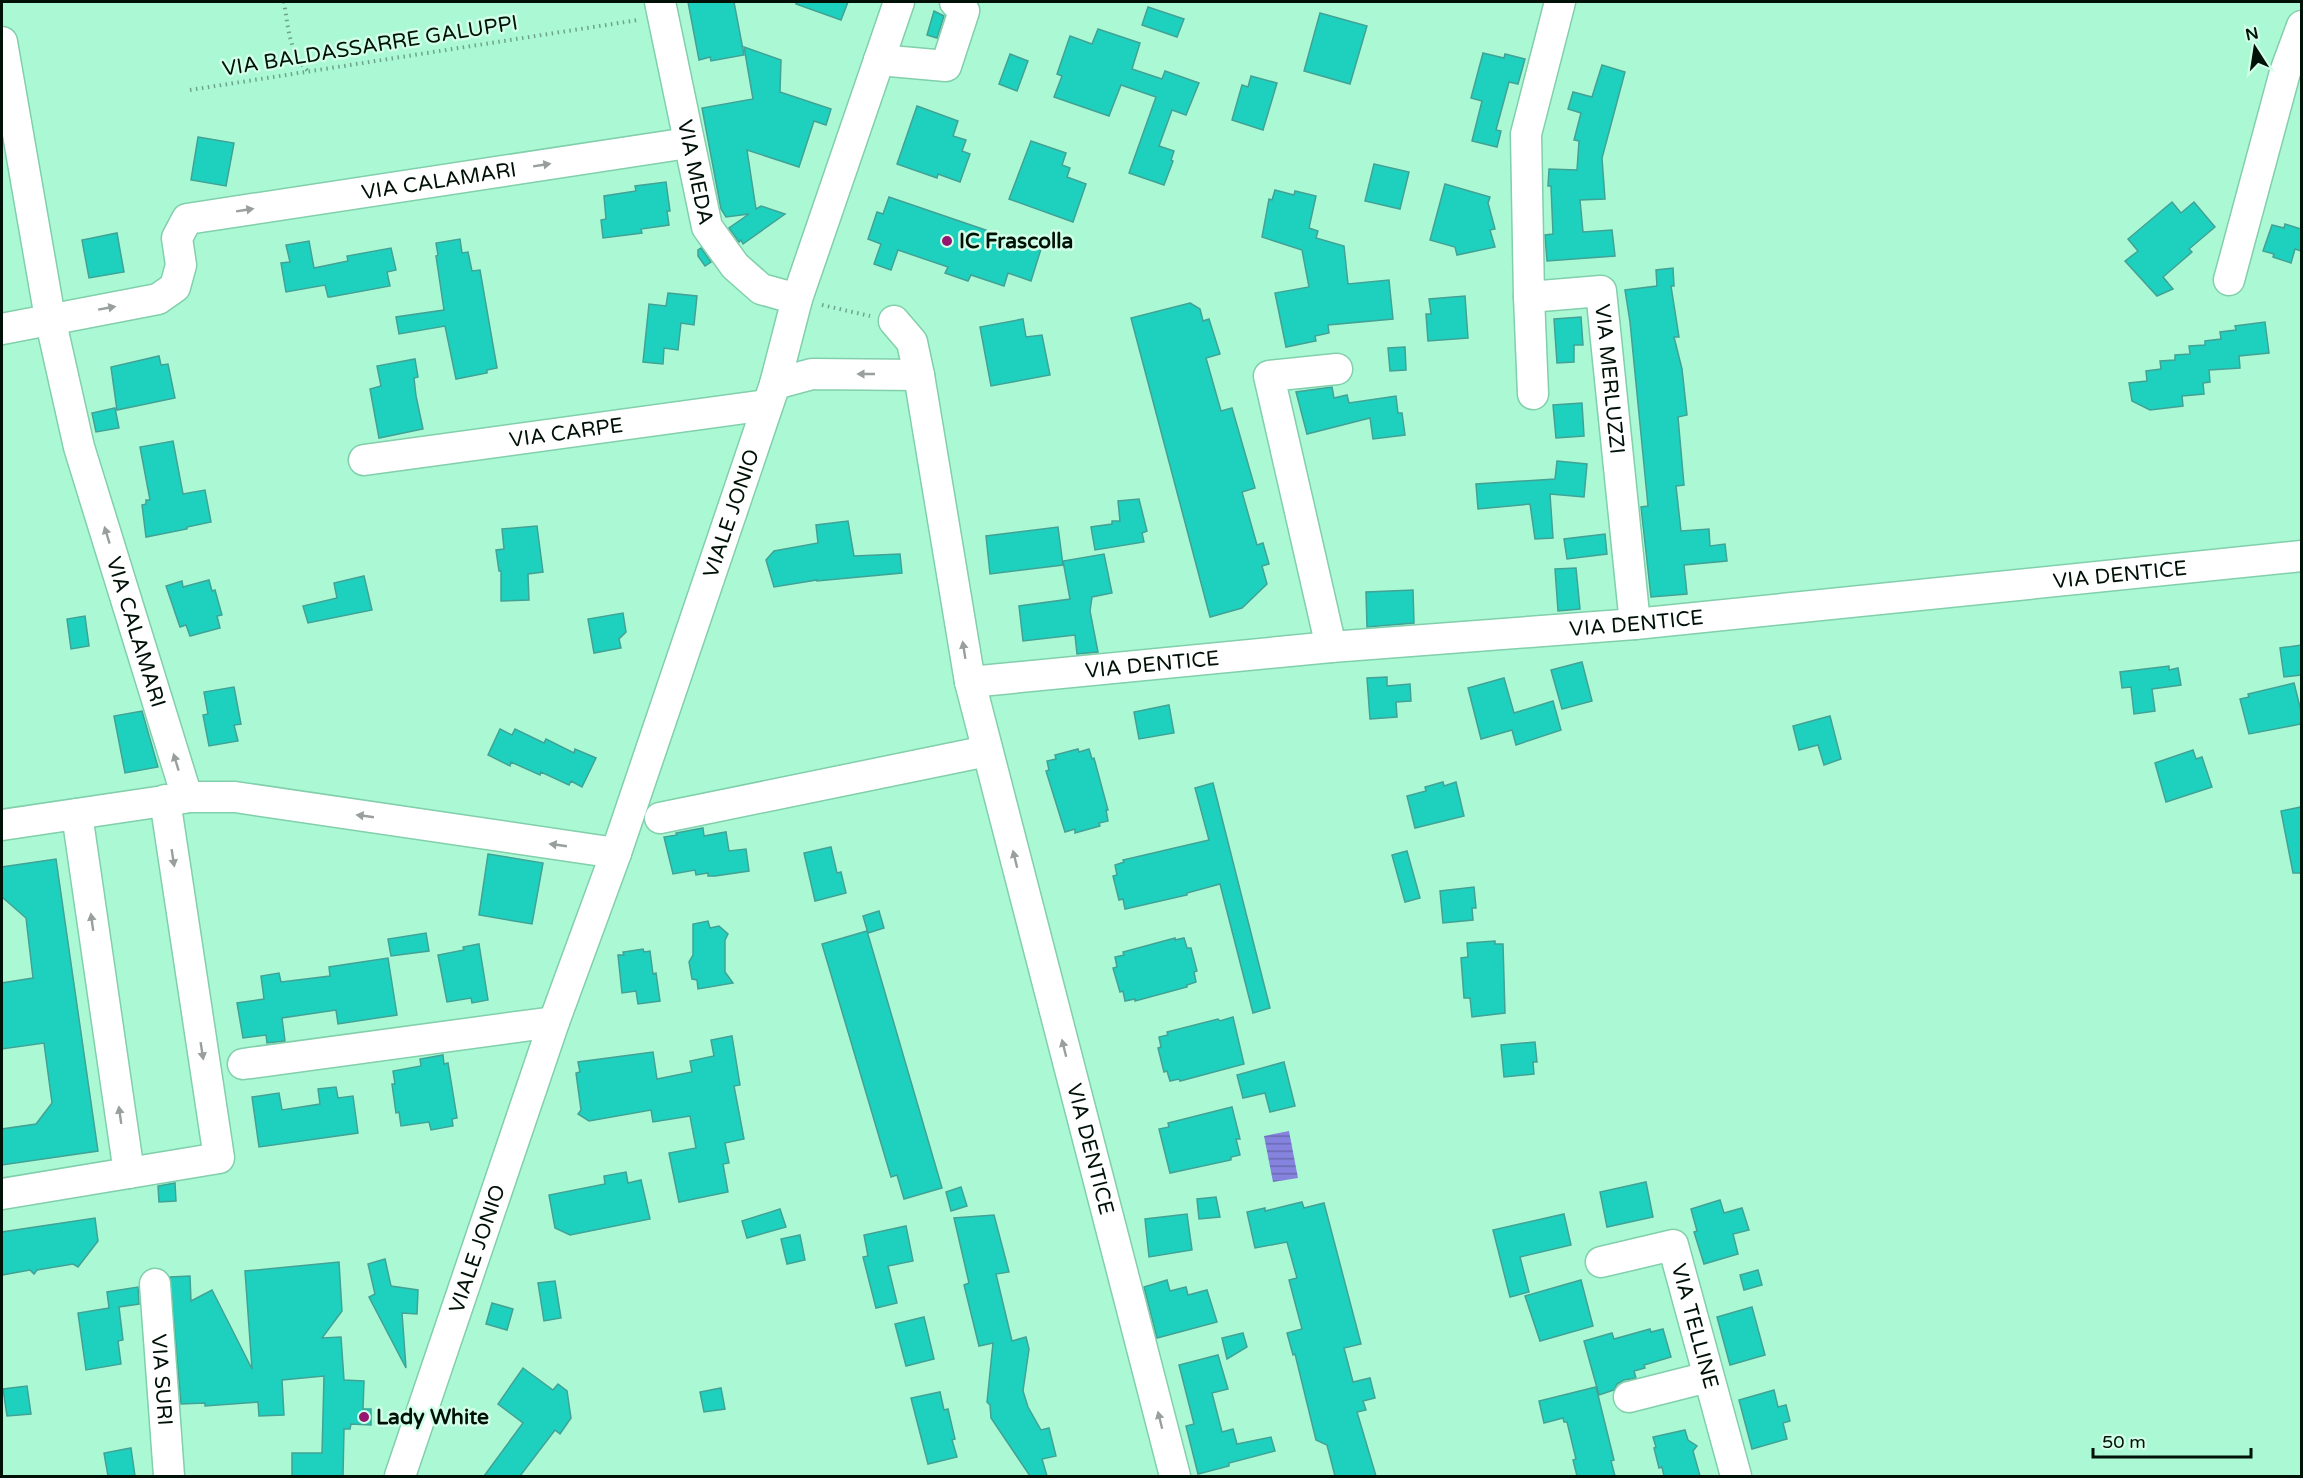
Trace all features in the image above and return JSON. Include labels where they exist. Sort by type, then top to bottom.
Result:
[{"type":"street","name":"VIALE JONIO","points":[[405,1475],[554,1022],[616,853],[771,394],[797,299],[899,2]]},
{"type":"street","points":[[879,60],[946,66],[964,11],[955,2]]},
{"type":"street","points":[[1533,394],[1526,134],[1560,2]]},
{"type":"street","name":"VIA MEDA","points":[[661,9],[707,227],[735,266],[761,289],[797,299]]},
{"type":"street","points":[[2229,280],[2285,72],[2301,26]]},
{"type":"street","name":"VIA CALAMARI","points":[[2,42],[50,318],[80,447],[176,799],[219,1158],[129,1173]]},
{"type":"street","name":"VIA CALAMARI","points":[[50,318],[158,298],[175,287],[181,265],[177,238],[187,219],[688,142]]},
{"type":"street","name":"VIA MERLUZZI","points":[[1529,297],[1601,291],[1635,624]]},
{"type":"street","points":[[2,329],[50,318]]},
{"type":"street","name":"VIA DENTICE","points":[[894,321],[912,342],[970,682],[1175,1476]]},
{"type":"street","points":[[786,341],[812,374]]},
{"type":"street","points":[[1331,647],[1269,376],[1337,369]]},
{"type":"street","points":[[771,394],[812,374],[919,375]]},
{"type":"street","name":"VIA CARPE","points":[[364,460],[771,394]]},
{"type":"street","name":"VIA DENTICE","points":[[970,682],[1331,647],[1635,624],[2301,556]]},
{"type":"street","points":[[660,818],[987,751]]},
{"type":"street","points":[[2,825],[176,799],[235,797],[616,853]]},
{"type":"street","points":[[2,1194],[129,1173],[77,814]]},
{"type":"street","points":[[243,1064],[554,1022]]},
{"type":"street","name":"VIA TELLINE","points":[[1601,1262],[1673,1245],[1736,1476]]},
{"type":"street","name":"VIA SURI","points":[[154,1284],[169,1476]]},
{"type":"street","points":[[1629,1397],[1708,1377]]},
{"type":"path","points":[[284,2],[294,52],[309,71]]},
{"type":"path","name":"VIA BALDASSARRE GALUPPI","points":[[190,90],[661,9]]},
{"type":"path","points":[[797,299],[894,321]]},
{"type":"shaded area","points":[[1289,1131],[1298,1178],[1273,1182],[1264,1136]]},
{"type":"building","points":[[688,2],[734,2],[744,55],[711,61],[710,57],[699,60]]},
{"type":"building","points":[[796,2],[848,2],[841,20],[796,4]]},
{"type":"building","points":[[1148,7],[1184,19],[1177,37],[1142,25]]},
{"type":"building","points":[[934,11],[944,16],[937,38],[927,35]]},
{"type":"building","points":[[1320,13],[1367,26],[1350,84],[1304,71]]},
{"type":"building","points":[[1098,29],[1140,43],[1132,69],[1162,79],[1165,71],[1199,83],[1186,115],[1172,110],[1159,146],[1174,151],[1171,160],[1173,161],[1164,185],[1129,173],[1156,97],[1121,85],[1109,116],[1054,97],[1062,76],[1057,74],[1070,36],[1092,44]]},
{"type":"building","points":[[744,47],[781,60],[780,92],[831,109],[826,125],[814,121],[799,167],[747,150],[756,209],[761,206],[785,214],[743,244],[729,228],[749,214],[726,217],[721,209],[702,108],[753,99]]},
{"type":"building","points":[[1483,53],[1504,58],[1505,54],[1525,59],[1518,84],[1509,82],[1496,130],[1501,131],[1497,147],[1472,141],[1482,101],[1471,98]]},
{"type":"building","points":[[1010,54],[1028,61],[1017,91],[999,84]]},
{"type":"building","points":[[1602,65],[1625,72],[1602,158],[1605,199],[1580,200],[1583,232],[1612,230],[1615,256],[1547,261],[1545,235],[1553,234],[1551,186],[1548,186],[1549,169],[1577,170],[1579,141],[1574,140],[1581,113],[1568,109],[1573,92],[1592,97]]},
{"type":"building","points":[[1251,76],[1277,83],[1263,130],[1232,120],[1242,85],[1248,87]]},
{"type":"building","points":[[917,106],[958,121],[953,136],[966,140],[962,151],[970,154],[960,182],[938,174],[937,178],[897,164]]},
{"type":"building","points":[[198,137],[234,143],[226,186],[191,180]]},
{"type":"building","points":[[1031,141],[1066,153],[1062,165],[1070,168],[1067,177],[1086,184],[1073,222],[1009,199]]},
{"type":"building","points":[[1374,164],[1409,172],[1400,209],[1365,201]]},
{"type":"building","points":[[666,182],[670,211],[667,211],[669,225],[641,229],[642,233],[603,238],[601,220],[606,219],[604,196],[636,191],[635,186]]},
{"type":"building","points":[[1445,184],[1490,197],[1488,203],[1495,229],[1490,230],[1495,247],[1457,255],[1455,247],[1430,240]]},
{"type":"building","points":[[1275,190],[1294,195],[1295,191],[1316,196],[1309,228],[1318,231],[1316,238],[1344,246],[1348,284],[1389,280],[1393,319],[1328,325],[1329,333],[1315,336],[1316,341],[1286,347],[1275,293],[1309,287],[1302,250],[1262,237],[1269,199],[1272,200]]},
{"type":"building","name":"IC Frascolla","points":[[889,197],[1041,249],[1031,281],[1008,273],[1004,286],[971,275],[968,281],[945,273],[948,267],[898,250],[891,270],[874,264],[881,244],[868,239],[877,212],[883,214]]},
{"type":"building","points":[[2172,202],[2181,213],[2194,202],[2215,227],[2189,249],[2192,252],[2163,277],[2173,289],[2157,296],[2125,261],[2138,251],[2128,239]]},
{"type":"building","points":[[2285,224],[2301,229],[2301,251],[2295,249],[2291,263],[2263,251],[2272,225],[2284,228]]},
{"type":"building","points":[[117,233],[124,272],[89,278],[82,240]]},
{"type":"building","points":[[460,239],[462,253],[468,252],[472,271],[480,270],[497,368],[487,370],[487,373],[456,379],[445,326],[399,334],[396,317],[444,310],[436,243]]},
{"type":"building","points":[[309,241],[314,268],[348,261],[347,256],[391,248],[396,270],[387,272],[390,286],[330,297],[328,297],[325,285],[286,292],[281,263],[290,262],[286,245]]},
{"type":"building","points":[[701,248],[711,262],[705,266],[698,256],[698,250]]},
{"type":"building","points":[[1673,268],[1674,286],[1671,286],[1679,337],[1674,337],[1682,369],[1687,415],[1678,417],[1684,485],[1676,486],[1681,531],[1709,529],[1710,546],[1725,544],[1727,561],[1684,565],[1687,594],[1651,597],[1641,507],[1648,506],[1625,290],[1657,286],[1656,270]]},
{"type":"building","points":[[668,293],[697,296],[694,325],[681,323],[678,350],[664,348],[663,364],[643,362],[649,304],[666,306]]},
{"type":"building","points":[[1465,296],[1468,338],[1428,341],[1426,314],[1431,314],[1429,299]]},
{"type":"building","points":[[1190,303],[1200,309],[1203,321],[1209,319],[1220,354],[1206,358],[1221,411],[1232,408],[1255,488],[1242,492],[1257,545],[1263,543],[1269,564],[1262,566],[1267,584],[1242,608],[1210,617],[1131,318]]},
{"type":"building","points":[[1581,317],[1583,345],[1574,345],[1574,362],[1557,363],[1554,319]]},
{"type":"building","points":[[1023,319],[1026,337],[1042,335],[1050,375],[991,386],[980,327]]},
{"type":"building","points":[[2265,322],[2269,353],[2239,356],[2240,368],[2209,370],[2210,382],[2203,383],[2204,394],[2182,396],[2183,406],[2150,410],[2132,401],[2129,383],[2147,381],[2146,371],[2161,369],[2160,361],[2175,360],[2175,355],[2190,354],[2189,346],[2205,345],[2205,341],[2221,339],[2220,332],[2236,330],[2235,326]]},
{"type":"building","points":[[1405,347],[1406,370],[1390,371],[1388,348]]},
{"type":"building","points":[[159,356],[161,365],[168,364],[175,398],[117,410],[111,367]]},
{"type":"building","points":[[415,359],[418,377],[414,378],[416,396],[423,429],[379,438],[370,389],[381,386],[377,366]]},
{"type":"building","points":[[1332,387],[1334,398],[1347,395],[1349,403],[1396,396],[1398,413],[1402,413],[1405,435],[1373,439],[1370,418],[1307,434],[1296,392]]},
{"type":"building","points":[[1582,403],[1584,436],[1556,438],[1553,405]]},
{"type":"building","points":[[115,408],[119,428],[96,432],[92,413]]},
{"type":"building","points":[[173,441],[183,494],[205,490],[211,522],[146,537],[142,505],[146,504],[146,500],[150,500],[140,447]]},
{"type":"building","points":[[1557,461],[1587,464],[1584,497],[1550,494],[1553,538],[1535,539],[1530,504],[1478,509],[1476,484],[1555,479]]},
{"type":"building","points":[[1139,499],[1147,531],[1142,533],[1144,542],[1095,550],[1091,527],[1120,521],[1118,501]]},
{"type":"building","points":[[848,521],[854,556],[900,554],[902,573],[817,580],[774,587],[766,560],[774,551],[818,543],[816,525]]},
{"type":"building","points":[[537,526],[543,572],[528,574],[529,600],[501,601],[501,571],[499,571],[496,550],[504,549],[502,529]]},
{"type":"building","points":[[1058,527],[1063,565],[990,574],[986,536]]},
{"type":"building","points":[[1605,534],[1607,554],[1567,559],[1564,539]]},
{"type":"building","points":[[1104,554],[1112,593],[1092,597],[1090,611],[1098,652],[1077,654],[1075,635],[1023,641],[1019,606],[1070,599],[1063,561]]},
{"type":"building","points":[[1576,568],[1580,609],[1558,611],[1555,569]]},
{"type":"building","points":[[364,576],[372,610],[308,623],[303,606],[337,598],[334,583]]},
{"type":"building","points":[[209,580],[212,591],[215,590],[222,615],[217,616],[220,628],[190,636],[186,625],[180,627],[166,586],[182,581],[183,587]]},
{"type":"building","points":[[1413,590],[1414,623],[1367,627],[1366,592]]},
{"type":"building","points":[[623,613],[626,632],[619,639],[621,648],[594,653],[588,619]]},
{"type":"building","points":[[85,616],[89,646],[71,649],[67,619]]},
{"type":"building","points":[[2301,645],[2301,675],[2284,677],[2280,648]]},
{"type":"building","points":[[1582,662],[1592,701],[1562,709],[1551,670]]},
{"type":"building","points":[[2169,666],[2169,670],[2178,668],[2181,685],[2152,689],[2155,711],[2134,714],[2131,687],[2122,688],[2120,672]]},
{"type":"building","points":[[1387,677],[1387,686],[1410,684],[1411,701],[1396,702],[1397,717],[1370,719],[1367,678]]},
{"type":"building","points":[[1504,678],[1514,713],[1553,701],[1561,730],[1516,745],[1512,730],[1481,739],[1468,688]]},
{"type":"building","points":[[2294,683],[2301,711],[2301,724],[2249,734],[2240,699],[2249,697],[2248,694]]},
{"type":"building","points":[[234,687],[241,724],[234,725],[238,741],[209,746],[203,715],[208,714],[204,692]]},
{"type":"building","points":[[1169,705],[1174,733],[1139,739],[1134,712]]},
{"type":"building","points":[[142,711],[158,767],[125,773],[114,716]]},
{"type":"building","points":[[1830,716],[1841,759],[1824,765],[1818,745],[1799,750],[1793,726]]},
{"type":"building","points":[[500,729],[512,735],[515,729],[544,743],[546,739],[574,753],[575,749],[596,758],[582,787],[571,781],[569,785],[541,772],[540,775],[511,762],[510,766],[488,755]]},
{"type":"building","points":[[1078,749],[1079,752],[1089,749],[1092,759],[1094,758],[1108,810],[1106,810],[1108,821],[1099,823],[1100,826],[1075,833],[1075,829],[1065,832],[1046,771],[1049,770],[1047,761],[1056,759],[1055,755]]},
{"type":"building","points":[[2193,750],[2196,759],[2202,757],[2212,787],[2166,802],[2155,763]]},
{"type":"building","points":[[1443,782],[1444,786],[1456,782],[1464,816],[1415,828],[1407,796],[1426,791],[1425,787]]},
{"type":"building","points":[[1213,783],[1270,1008],[1253,1013],[1220,884],[1187,893],[1187,895],[1125,909],[1123,899],[1119,900],[1113,876],[1117,875],[1115,865],[1124,862],[1123,860],[1209,840],[1195,788]]},
{"type":"building","points":[[2301,807],[2301,873],[2293,873],[2281,811]]},
{"type":"building","points":[[703,828],[704,836],[726,832],[729,851],[746,849],[749,871],[715,876],[708,876],[708,873],[696,875],[695,870],[673,874],[664,837]]},
{"type":"building","points":[[831,847],[837,873],[841,872],[846,893],[815,901],[804,853]]},
{"type":"building","points":[[1407,851],[1420,898],[1405,902],[1392,855]]},
{"type":"building","points":[[488,854],[543,863],[532,924],[479,915]]},
{"type":"building","points":[[56,859],[98,1151],[2,1165],[2,1129],[36,1124],[52,1103],[44,1043],[2,1049],[2,983],[33,978],[26,918],[2,897],[2,867]]},
{"type":"building","points":[[1474,887],[1476,908],[1472,908],[1473,920],[1443,923],[1440,891]]},
{"type":"building","points":[[879,911],[884,928],[868,933],[863,916]]},
{"type":"building","points":[[708,921],[710,928],[719,926],[728,934],[725,940],[725,972],[733,983],[698,989],[697,980],[692,979],[689,962],[693,955],[693,924]]},
{"type":"building","points":[[867,931],[942,1188],[904,1199],[897,1175],[891,1177],[822,944]]},
{"type":"building","points":[[426,933],[429,951],[391,956],[388,939]]},
{"type":"building","points":[[1175,938],[1175,940],[1184,938],[1187,948],[1191,948],[1197,971],[1194,972],[1196,982],[1187,987],[1135,1001],[1135,999],[1125,1001],[1113,968],[1117,967],[1115,957],[1124,955],[1123,952]]},
{"type":"building","points":[[1495,941],[1495,944],[1503,944],[1505,1013],[1472,1017],[1470,998],[1464,998],[1461,958],[1468,957],[1467,943]]},
{"type":"building","points":[[479,944],[488,1000],[472,1003],[471,998],[447,1002],[438,955],[464,950],[463,947]]},
{"type":"building","points":[[643,949],[644,952],[650,951],[660,1001],[638,1004],[636,991],[622,993],[618,955]]},
{"type":"building","points":[[388,958],[397,1015],[338,1024],[336,1010],[282,1018],[285,1041],[267,1043],[266,1035],[243,1038],[237,1003],[264,999],[261,976],[279,973],[281,982],[330,976],[329,967]]},
{"type":"building","points":[[1233,1017],[1244,1064],[1180,1081],[1179,1079],[1170,1081],[1167,1071],[1164,1072],[1158,1048],[1161,1047],[1159,1037],[1168,1035],[1167,1032]]},
{"type":"building","points":[[732,1036],[740,1085],[734,1086],[744,1139],[725,1143],[729,1163],[723,1164],[728,1192],[679,1202],[669,1153],[696,1148],[690,1116],[653,1122],[651,1110],[589,1121],[578,1114],[581,1110],[576,1073],[580,1072],[578,1062],[653,1052],[657,1079],[692,1072],[690,1061],[714,1056],[711,1040]]},
{"type":"building","points":[[1535,1042],[1537,1062],[1533,1062],[1534,1074],[1504,1077],[1501,1045]]},
{"type":"building","points":[[443,1055],[444,1064],[448,1063],[457,1118],[452,1119],[453,1126],[431,1130],[429,1122],[401,1126],[399,1112],[396,1113],[392,1084],[395,1084],[393,1071],[421,1066],[420,1059]]},
{"type":"building","points":[[1284,1062],[1295,1106],[1270,1112],[1265,1093],[1243,1098],[1237,1075]]},
{"type":"building","points":[[336,1087],[338,1098],[353,1096],[358,1133],[259,1147],[252,1097],[279,1093],[282,1110],[320,1104],[318,1089]]},
{"type":"building","points":[[1232,1107],[1240,1139],[1236,1139],[1240,1155],[1231,1157],[1231,1160],[1170,1173],[1159,1129],[1169,1127],[1168,1123]]},
{"type":"building","points":[[626,1172],[628,1183],[641,1180],[650,1219],[570,1235],[555,1228],[549,1195],[605,1184],[604,1176]]},
{"type":"building","points":[[1646,1182],[1653,1217],[1607,1227],[1600,1192]]},
{"type":"building","points":[[175,1183],[176,1201],[159,1202],[158,1186]]},
{"type":"building","points":[[961,1187],[967,1206],[951,1211],[946,1192]]},
{"type":"building","points":[[1216,1197],[1220,1217],[1199,1219],[1197,1199]]},
{"type":"building","points":[[1720,1200],[1724,1213],[1742,1208],[1749,1230],[1733,1234],[1738,1254],[1704,1264],[1694,1232],[1697,1231],[1691,1209]]},
{"type":"building","points":[[1302,1202],[1304,1208],[1324,1203],[1361,1344],[1344,1348],[1353,1382],[1370,1378],[1375,1398],[1363,1401],[1366,1410],[1357,1412],[1376,1476],[1335,1476],[1327,1445],[1316,1440],[1295,1354],[1293,1355],[1287,1333],[1302,1329],[1289,1280],[1297,1278],[1287,1242],[1255,1248],[1247,1212],[1265,1208],[1265,1211]]},
{"type":"building","points":[[780,1209],[786,1227],[747,1238],[742,1221]]},
{"type":"building","points":[[1187,1214],[1192,1250],[1149,1257],[1145,1219]]},
{"type":"building","points":[[1564,1214],[1571,1245],[1520,1257],[1529,1292],[1510,1297],[1493,1230]]},
{"type":"building","points":[[994,1215],[1009,1272],[996,1274],[1012,1341],[1026,1337],[1029,1349],[1023,1391],[1028,1407],[1041,1430],[1049,1428],[1056,1456],[1042,1459],[1047,1476],[1030,1476],[991,1418],[990,1405],[987,1402],[993,1343],[979,1346],[964,1285],[969,1283],[954,1218]]},
{"type":"building","points":[[95,1218],[98,1241],[78,1267],[73,1264],[37,1270],[34,1274],[30,1270],[2,1275],[2,1232]]},
{"type":"building","points":[[906,1226],[913,1261],[888,1266],[897,1303],[876,1308],[863,1257],[868,1256],[864,1235]]},
{"type":"building","points":[[800,1235],[805,1260],[787,1264],[781,1239]]},
{"type":"building","points":[[385,1259],[391,1286],[418,1290],[417,1314],[402,1313],[406,1368],[369,1297],[375,1294],[368,1264]]},
{"type":"building","points":[[339,1262],[342,1311],[322,1338],[341,1337],[344,1380],[364,1381],[363,1409],[371,1409],[371,1425],[351,1424],[350,1429],[344,1429],[343,1476],[292,1476],[292,1453],[322,1453],[324,1376],[282,1380],[284,1415],[259,1416],[258,1402],[205,1406],[205,1403],[181,1404],[170,1277],[190,1276],[191,1301],[212,1290],[252,1369],[245,1271]]},
{"type":"building","points":[[1758,1270],[1762,1285],[1744,1290],[1740,1275]]},
{"type":"building","points":[[1167,1280],[1170,1291],[1186,1287],[1188,1295],[1207,1290],[1217,1322],[1157,1338],[1144,1287]]},
{"type":"building","points":[[1581,1280],[1593,1326],[1540,1341],[1525,1296]]},
{"type":"building","points":[[555,1281],[561,1318],[544,1321],[538,1283]]},
{"type":"building","points":[[138,1287],[139,1304],[119,1307],[123,1340],[118,1341],[121,1364],[86,1370],[78,1313],[109,1308],[107,1292]]},
{"type":"building","points":[[492,1303],[513,1309],[507,1330],[486,1324]]},
{"type":"building","points":[[1752,1307],[1765,1355],[1730,1365],[1717,1317]]},
{"type":"building","points":[[924,1317],[934,1359],[906,1366],[895,1324]]},
{"type":"building","points":[[1650,1329],[1651,1332],[1663,1329],[1671,1357],[1644,1365],[1645,1368],[1634,1371],[1636,1378],[1624,1380],[1617,1384],[1614,1390],[1599,1395],[1584,1341],[1612,1333],[1614,1339]]},
{"type":"building","points":[[1243,1333],[1247,1347],[1227,1359],[1222,1338]]},
{"type":"building","points":[[1218,1355],[1228,1389],[1212,1393],[1222,1432],[1233,1429],[1237,1444],[1271,1437],[1275,1451],[1198,1474],[1186,1426],[1194,1424],[1179,1365]]},
{"type":"building","points":[[523,1368],[553,1390],[558,1384],[567,1391],[571,1418],[560,1434],[555,1430],[520,1476],[484,1476],[523,1423],[498,1404]]},
{"type":"building","points":[[27,1386],[31,1414],[7,1416],[3,1389]]},
{"type":"building","points":[[1596,1387],[1614,1460],[1611,1461],[1615,1476],[1577,1476],[1573,1460],[1576,1459],[1567,1422],[1564,1422],[1563,1418],[1544,1423],[1539,1401]]},
{"type":"building","points":[[721,1388],[725,1409],[704,1412],[700,1392]]},
{"type":"building","points":[[1774,1390],[1778,1407],[1786,1405],[1790,1421],[1783,1423],[1787,1439],[1752,1449],[1739,1400]]},
{"type":"building","points":[[940,1392],[944,1410],[948,1409],[957,1457],[928,1464],[911,1398]]},
{"type":"building","points":[[1685,1430],[1688,1440],[1697,1446],[1693,1451],[1700,1476],[1664,1476],[1662,1467],[1659,1468],[1653,1437]]},
{"type":"building","points":[[131,1448],[135,1476],[108,1476],[104,1453]]},
{"type":"place","name":"IC Frascolla","points":[[947,241]]},
{"type":"place","name":"Lady White","points":[[364,1417]]}]
